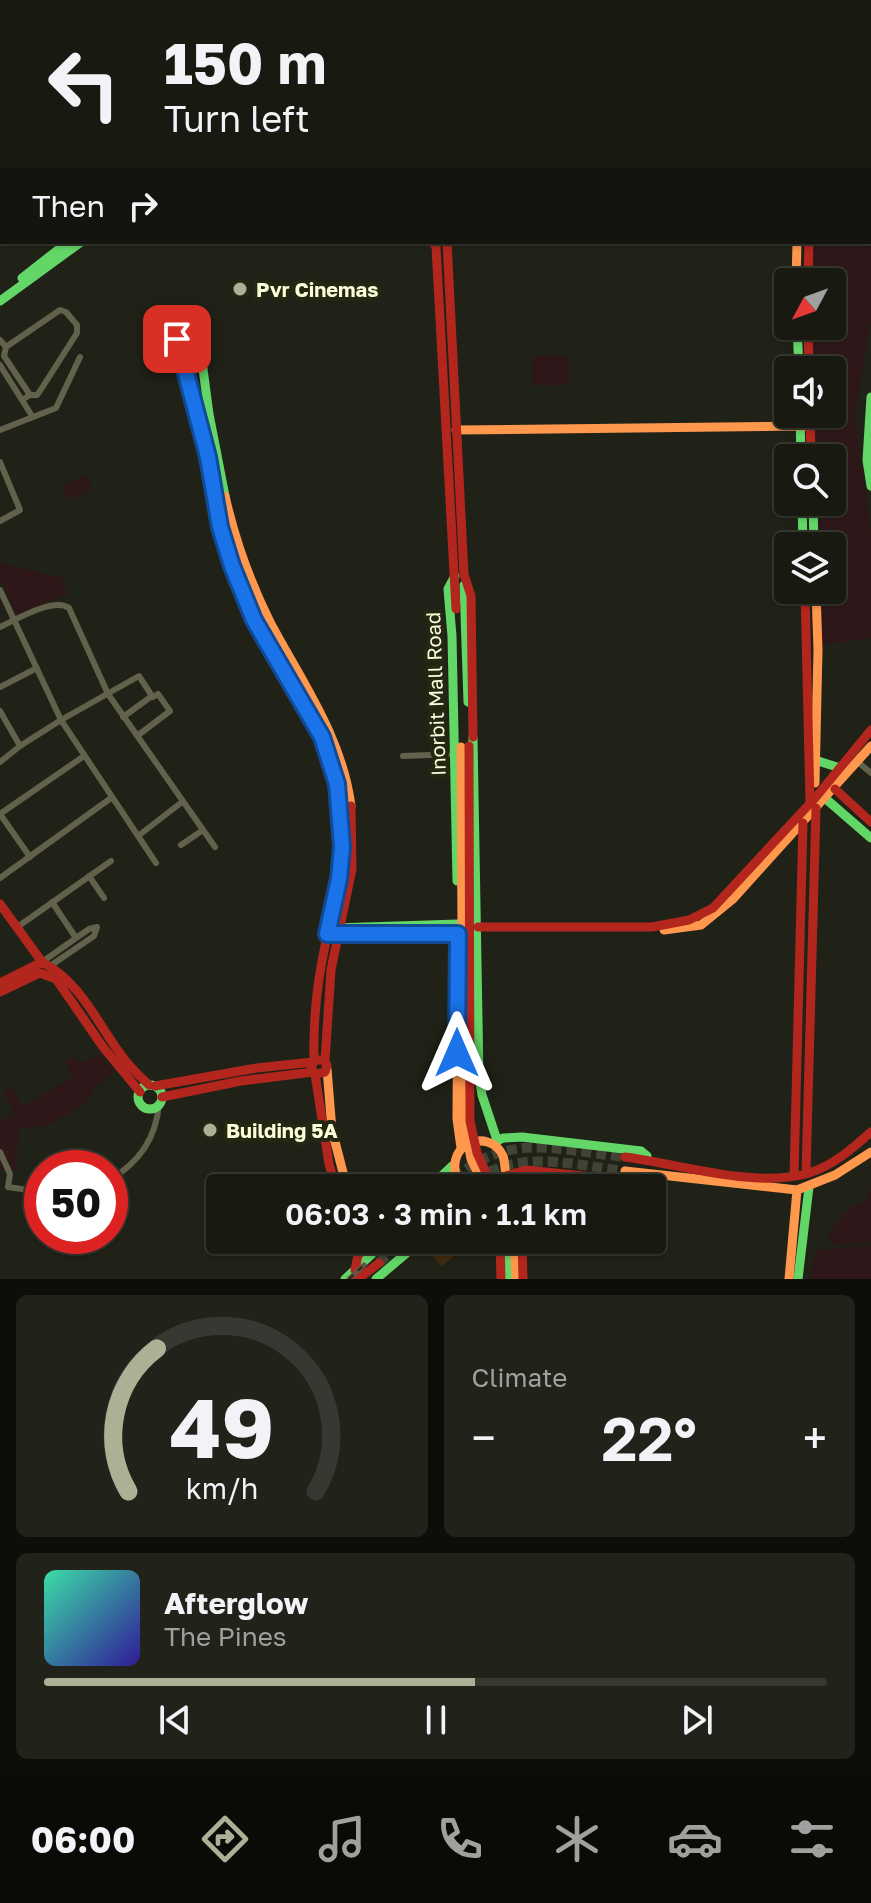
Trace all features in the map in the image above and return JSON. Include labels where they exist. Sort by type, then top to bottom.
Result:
[{"type":"main road","points":[[0,295],[65,244]]},
{"type":"main road","points":[[0,301],[78,244]]},
{"type":"main road","name":"Inorbit Mall Road","points":[[436,244],[449,507],[459,575],[471,596],[479,1077],[496,1143],[506,1164],[504,1174]]},
{"type":"main road","name":"Inorbit Mall Road","points":[[447,244],[459,575]]},
{"type":"main road","points":[[796,268],[797,244]]},
{"type":"main road","points":[[808,268],[809,244]]},
{"type":"main road","points":[[332,1174],[314,1067],[313,1043],[319,976],[333,932],[348,894],[354,848],[350,798],[342,758],[324,712],[258,599],[235,535],[213,456],[177,339],[178,333],[186,329],[193,331],[199,339],[199,352],[213,456],[220,527],[242,592],[259,629],[322,737],[337,784],[342,818],[339,879],[333,932],[329,990],[326,1065],[328,1095],[343,1174]]},
{"type":"main road","points":[[871,397],[867,460],[871,486]]},
{"type":"main road","points":[[456,430],[774,427]]},
{"type":"main road","points":[[459,575],[470,1121],[477,1153],[493,1174]]},
{"type":"main road","points":[[806,604],[817,801]]},
{"type":"main road","points":[[806,1174],[817,801],[816,604]]},
{"type":"main road","points":[[313,719],[324,712]]},
{"type":"main road","points":[[478,931],[671,925],[702,915],[743,882],[803,823],[840,768],[871,730]]},
{"type":"main road","points":[[743,882],[817,801],[835,789],[871,746]]},
{"type":"main road","points":[[462,749],[463,1114],[471,1159],[478,1174]]},
{"type":"main road","name":"Inorbit Mall Road","points":[[461,1148],[457,1119],[456,802],[462,749]]},
{"type":"main road","points":[[815,760],[840,768]]},
{"type":"main road","points":[[835,789],[871,822]]},
{"type":"main road","points":[[817,801],[871,838]]},
{"type":"main road","points":[[456,802],[475,802]]},
{"type":"main road","points":[[794,1176],[803,823]]},
{"type":"main road","points":[[802,887],[814,888]]},
{"type":"main road","points":[[0,904],[16,928],[60,977],[128,1065],[152,1086],[161,1101]]},
{"type":"main road","points":[[333,932],[458,929]]},
{"type":"main road","points":[[0,983],[46,964]]},
{"type":"main road","points":[[0,992],[40,973],[60,977],[103,1047],[140,1092],[139,1101],[145,1108],[155,1108],[161,1101],[241,1081],[314,1067],[320,1059],[326,1065]]},
{"type":"main road","points":[[457,1024],[478,1025]]},
{"type":"main road","points":[[140,1092],[152,1086],[257,1068],[314,1067],[322,1075],[326,1065]]},
{"type":"main road","points":[[625,1157],[762,1178],[794,1176],[833,1162],[871,1132]]},
{"type":"main road","points":[[443,1174],[452,1166],[461,1148],[480,1140],[503,1143],[523,1142],[526,1139],[641,1151],[652,1159]]},
{"type":"main road","points":[[666,1177],[797,1190],[835,1175],[871,1152]]},
{"type":"main road","points":[[452,1166],[453,1174]]},
{"type":"main road","points":[[519,1174],[526,1170],[564,1174]]},
{"type":"main road","points":[[625,1171],[642,1174]]},
{"type":"main road","points":[[789,1279],[809,1187]]},
{"type":"main road","points":[[797,1190],[798,1279]]},
{"type":"main road","points":[[358,1276],[360,1254]]},
{"type":"main road","points":[[358,1276],[368,1254]]},
{"type":"main road","points":[[376,1279],[405,1254]]},
{"type":"main road","points":[[500,1254],[501,1279]]},
{"type":"main road","points":[[508,1254],[509,1279]]},
{"type":"main road","points":[[515,1254],[516,1279]]},
{"type":"main road","points":[[522,1254],[523,1279]]},
{"type":"main road","points":[[345,1279],[358,1276],[367,1279]]},
{"type":"street","points":[[22,400],[40,391],[77,333],[77,325],[66,312],[60,310],[6,347],[4,356],[30,395]]},
{"type":"street","points":[[0,340],[6,347]]},
{"type":"street","points":[[0,430],[58,405],[80,357]]},
{"type":"street","points":[[0,365],[32,416]]},
{"type":"street","points":[[0,462],[20,510],[0,521]]},
{"type":"street","points":[[0,590],[61,720],[156,863]]},
{"type":"street","points":[[0,627],[53,604],[64,604],[72,613],[108,694],[215,847]]},
{"type":"street","points":[[0,687],[37,668]]},
{"type":"street","points":[[0,762],[61,720],[136,677],[142,679],[152,696],[124,718]]},
{"type":"street","points":[[124,718],[157,694],[170,710],[137,736]]},
{"type":"street","points":[[0,711],[20,746]]},
{"type":"street","points":[[403,756],[462,749]]},
{"type":"street","points":[[30,857],[0,814],[84,756]]},
{"type":"street","points":[[858,762],[871,773]]},
{"type":"street","points":[[0,878],[111,798]]},
{"type":"street","points":[[138,836],[182,802]]},
{"type":"street","points":[[181,845],[203,830]]},
{"type":"street","points":[[16,928],[111,861]]},
{"type":"street","points":[[89,876],[104,898]]},
{"type":"street","points":[[52,902],[76,938]]},
{"type":"street","points":[[97,927],[94,936],[46,964],[76,938],[97,927]]},
{"type":"street","points":[[128,1168],[151,1141],[161,1101]]},
{"type":"street","points":[[0,1152],[10,1174],[8,1187],[24,1189]]},
{"type":"shaded area","points":[[814,244],[871,244],[871,319],[855,416],[871,532],[871,638],[822,645],[820,604],[846,604],[846,532],[818,532],[818,516],[846,516],[846,444],[817,444],[817,428],[846,428],[846,356],[812,356],[812,340],[846,340],[846,268],[812,268]]},
{"type":"shaded area","points":[[532,356],[568,356],[569,385],[532,385]]},
{"type":"shaded area","points":[[87,475],[93,490],[68,499],[62,485]]},
{"type":"shaded area","points":[[0,563],[61,577],[68,594],[16,613],[0,578]]},
{"type":"shaded area","points":[[100,1053],[114,1072],[94,1089],[84,1105],[47,1126],[18,1128],[17,1170],[0,1170],[0,1122],[15,1114],[3,1092],[12,1088],[23,1106],[73,1077],[65,1062],[74,1057],[87,1062]]},
{"type":"shaded area","points":[[871,1187],[871,1242],[832,1245],[827,1235],[851,1206],[865,1203]]},
{"type":"shaded area","points":[[871,1245],[871,1279],[808,1279],[817,1250]]},
{"type":"shaded area","points":[[431,1254],[456,1254],[442,1266]]},
{"type":"tunnel","points":[[460,1174],[486,1158],[528,1148],[625,1157]]},
{"type":"tunnel","points":[[485,1174],[502,1167],[541,1162],[625,1171]]},
{"type":"tunnel","points":[[379,1263],[389,1254]]},
{"type":"railway","points":[[349,1279],[364,1265]]},
{"type":"traffic: fast","points":[[22,278],[65,244]]},
{"type":"traffic: fast","points":[[0,301],[78,244]]},
{"type":"traffic: fast","points":[[222,525],[177,339],[178,333],[186,329],[193,331],[199,339],[225,496]]},
{"type":"traffic: fast","points":[[798,340],[798,356]]},
{"type":"traffic: fast","points":[[871,397],[867,460],[871,486]]},
{"type":"traffic: fast","points":[[800,428],[801,444]]},
{"type":"traffic: fast","points":[[802,516],[803,532]]},
{"type":"traffic: fast","points":[[813,516],[814,532]]},
{"type":"traffic: fast","points":[[455,576],[448,589],[452,636],[457,881]]},
{"type":"traffic: fast","points":[[464,585],[468,702]]},
{"type":"traffic: fast","points":[[473,737],[479,1077],[497,1140]]},
{"type":"traffic: fast","points":[[815,760],[840,768]]},
{"type":"traffic: fast","points":[[826,799],[871,838]]},
{"type":"traffic: fast","points":[[335,928],[458,924]]},
{"type":"traffic: fast","points":[[150,1085],[158,1089],[162,1097],[158,1105],[150,1109],[142,1105],[138,1097],[142,1089],[150,1085]]},
{"type":"traffic: fast","points":[[493,1143],[503,1138],[522,1137],[641,1151],[647,1156]]},
{"type":"traffic: fast","points":[[444,1174],[452,1166]]},
{"type":"traffic: fast","points":[[798,1279],[809,1187]]},
{"type":"traffic: fast","points":[[376,1279],[405,1254]]},
{"type":"traffic: fast","points":[[508,1254],[509,1279]]},
{"type":"traffic: fast","points":[[345,1279],[371,1255]]},
{"type":"traffic: slow","points":[[796,268],[797,244]]},
{"type":"traffic: slow","points":[[456,430],[774,426]]},
{"type":"traffic: slow","points":[[225,496],[238,545],[256,592],[330,733],[351,806]]},
{"type":"traffic: slow","points":[[815,783],[816,604]]},
{"type":"traffic: slow","points":[[664,930],[701,925],[733,899],[871,746]]},
{"type":"traffic: slow","points":[[461,747],[463,1114],[471,1159],[478,1174]]},
{"type":"traffic: slow","points":[[333,935],[458,934]]},
{"type":"traffic: slow","points":[[458,940],[457,1119],[461,1148]]},
{"type":"traffic: slow","points":[[327,1069],[332,1130],[343,1174]]},
{"type":"traffic: slow","points":[[456,1174],[460,1150],[478,1141],[496,1147],[503,1156],[506,1174]]},
{"type":"traffic: slow","points":[[625,1171],[797,1190],[835,1175],[871,1152]]},
{"type":"traffic: slow","points":[[789,1279],[797,1190]]},
{"type":"traffic: slow","points":[[515,1254],[516,1279]]},
{"type":"traffic: jam","points":[[434,244],[456,609]]},
{"type":"traffic: jam","points":[[447,244],[464,574],[471,596],[473,737]]},
{"type":"traffic: jam","points":[[808,268],[809,244]]},
{"type":"traffic: jam","points":[[808,340],[809,356]]},
{"type":"traffic: jam","points":[[810,428],[811,444]]},
{"type":"traffic: jam","points":[[222,525],[245,596],[318,730],[339,790],[341,848],[318,988],[314,1060]]},
{"type":"traffic: jam","points":[[805,604],[810,802]]},
{"type":"traffic: jam","points":[[478,927],[652,927],[689,920],[713,908],[816,797],[871,730]]},
{"type":"traffic: jam","points":[[469,746],[470,1121],[477,1153],[487,1174]]},
{"type":"traffic: jam","points":[[835,789],[871,822]]},
{"type":"traffic: jam","points":[[325,1061],[331,970],[352,869],[351,806]]},
{"type":"traffic: jam","points":[[806,1174],[816,808]]},
{"type":"traffic: jam","points":[[794,1176],[803,823]]},
{"type":"traffic: jam","points":[[0,904],[42,962]]},
{"type":"traffic: jam","points":[[0,983],[42,962],[55,970],[86,1002],[122,1057],[149,1085]]},
{"type":"traffic: jam","points":[[0,992],[40,973],[56,979],[103,1047],[140,1092]]},
{"type":"traffic: jam","points":[[314,1060],[323,1060],[327,1065],[325,1072],[315,1074],[311,1070],[314,1060]]},
{"type":"traffic: jam","points":[[155,1086],[257,1068],[313,1062]]},
{"type":"traffic: jam","points":[[162,1097],[241,1081],[313,1072]]},
{"type":"traffic: jam","points":[[315,1074],[332,1174]]},
{"type":"traffic: jam","points":[[625,1157],[742,1177],[788,1177],[826,1166],[871,1132]]},
{"type":"traffic: jam","points":[[513,1174],[526,1170],[564,1174]]},
{"type":"traffic: jam","points":[[355,1270],[359,1254]]},
{"type":"traffic: jam","points":[[500,1254],[501,1279]]},
{"type":"traffic: jam","points":[[522,1254],[523,1279]]},
{"type":"traffic: jam","points":[[358,1279],[379,1263]]},
{"type":"place","name":"Pvr Cinemas","points":[[240,289]]},
{"type":"place","name":"Building 5A","points":[[210,1130]]},
{"type":"route","points":[[177,339],[208,457],[220,527],[232,566],[254,620],[322,737],[337,784],[342,847],[339,879],[327,934],[458,934],[457,1053]]}]
